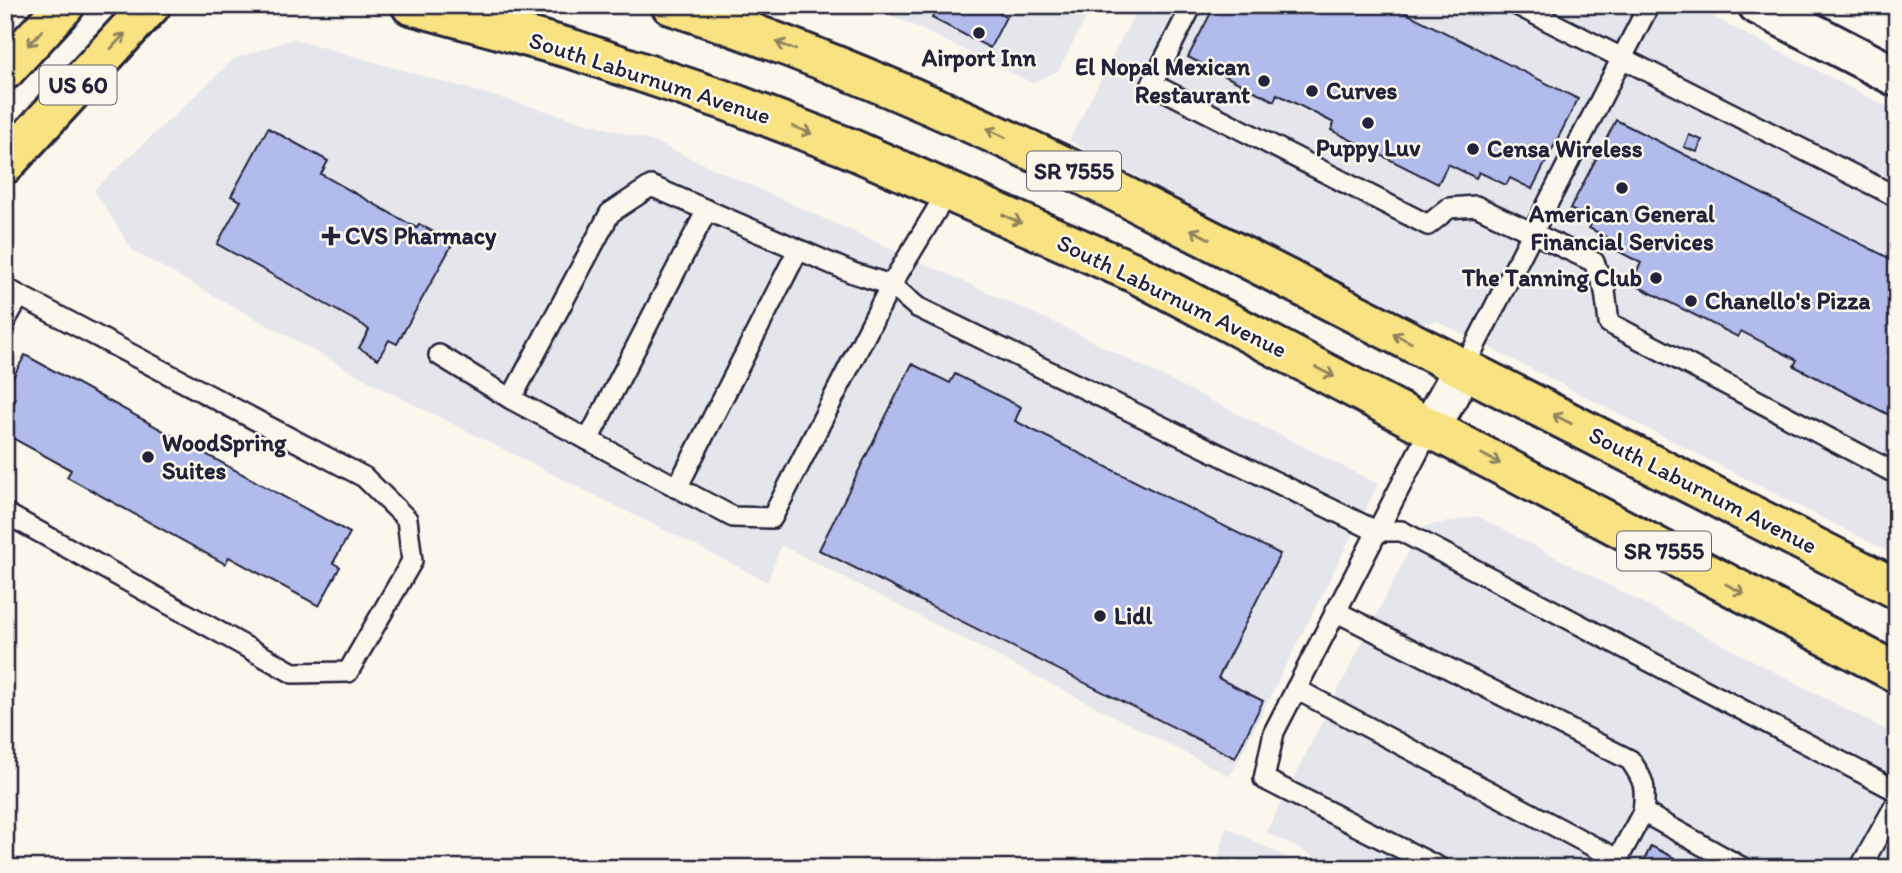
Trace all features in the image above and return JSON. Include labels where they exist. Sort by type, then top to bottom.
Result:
[{"type":"main road","name":"US 60","points":[[5,70],[65,5]]},
{"type":"main road","name":"US 60","points":[[5,164],[151,5]]},
{"type":"main road","name":"South Laburnum Avenue","points":[[411,5],[572,49],[727,101],[847,147],[1130,271],[1897,673]]},
{"type":"main road","name":"South Laburnum Avenue","points":[[671,5],[803,52],[982,126],[1897,589]]},
{"type":"street","points":[[1758,5],[1897,77]]},
{"type":"street","points":[[1431,427],[1463,369]]},
{"type":"lane","points":[[1192,5],[1152,84],[1428,225],[1448,208],[1476,206],[1594,261],[1605,290],[1609,323],[1897,474]]},
{"type":"lane","points":[[1517,5],[1897,197]]},
{"type":"lane","points":[[1463,369],[1649,5]]},
{"type":"lane","points":[[511,399],[610,213],[651,186],[853,273],[891,285],[916,307],[1376,531],[1401,531],[1897,791]]},
{"type":"lane","points":[[439,355],[511,399],[733,517],[772,518],[891,285],[948,191]]},
{"type":"lane","points":[[588,440],[707,210]]},
{"type":"lane","points":[[677,488],[798,250]]},
{"type":"lane","points":[[5,321],[12,292],[365,477],[407,519],[412,561],[348,672],[293,673],[5,513]]},
{"type":"lane","points":[[1431,427],[1274,732],[1264,779],[1440,868]]},
{"type":"lane","points":[[1296,689],[1615,863],[1643,812],[1646,790],[1641,776],[1630,760],[1335,611]]},
{"type":"lane","points":[[1860,868],[1897,802]]},
{"type":"lane","points":[[1643,812],[1744,868]]},
{"type":"shaded area","points":[[871,5],[1093,5],[1058,71],[1032,83]]},
{"type":"shaded area","points":[[1139,5],[1690,5],[1897,112],[1897,556],[1437,321],[1416,324],[1069,141]]},
{"type":"shaded area","points":[[293,39],[655,142],[1062,326],[1378,484],[1230,776],[781,545],[768,582],[385,390],[133,251],[94,190],[235,58]]},
{"type":"shaded area","points":[[1477,516],[1897,736],[1897,868],[1337,868],[1266,832],[1421,527]]},
{"type":"shaded area","points":[[1226,827],[1308,868],[1216,868]]},
{"type":"building","name":"Airport Inn","points":[[938,5],[1000,5],[997,12],[1006,17],[990,48],[932,18]]},
{"type":"building","points":[[1215,5],[1390,5],[1578,99],[1532,189],[1510,178],[1506,185],[1479,172],[1476,178],[1448,164],[1438,184],[1331,130],[1334,123],[1277,94],[1274,101],[1188,57]]},
{"type":"building","points":[[1616,120],[1897,262],[1897,419],[1794,366],[1797,360],[1741,331],[1738,337],[1631,283],[1641,263],[1614,249],[1617,242],[1589,228],[1593,221],[1570,209]]},
{"type":"building","name":"CVS Pharmacy","points":[[268,128],[328,161],[321,174],[417,228],[419,224],[453,243],[397,344],[389,340],[378,359],[359,348],[369,330],[363,325],[217,244],[241,201],[231,196]]},
{"type":"building","points":[[1689,135],[1702,140],[1697,152],[1684,147]]},
{"type":"building","points":[[25,355],[350,533],[333,563],[340,567],[319,606],[229,557],[225,564],[67,477],[71,470],[5,434],[5,418],[16,399],[5,392]]},
{"type":"building","name":"Lidl","points":[[912,364],[950,383],[955,374],[1021,407],[1015,421],[1280,554],[1218,678],[1263,701],[1235,758],[819,550]]},
{"type":"building","points":[[1896,843],[1897,868],[1884,868]]},
{"type":"building","points":[[1651,846],[1694,868],[1640,868]]},
{"type":"place","name":"Airport Inn","points":[[979,33]]},
{"type":"place","name":"El Nopal Mexican Restaurant","points":[[1264,81]]},
{"type":"place","name":"Curves","points":[[1312,91]]},
{"type":"place","name":"Puppy Luv","points":[[1368,123]]},
{"type":"place","name":"Censa Wireless","points":[[1473,149]]},
{"type":"place","name":"American General Financial Services","points":[[1622,188]]},
{"type":"place","name":"CVS Pharmacy","points":[[331,236]]},
{"type":"place","name":"The Tanning Club","points":[[1656,278]]},
{"type":"place","name":"Chanello's Pizza","points":[[1691,301]]},
{"type":"place","name":"WoodSpring Suites","points":[[148,457]]},
{"type":"place","name":"Lidl","points":[[1100,616]]}]
